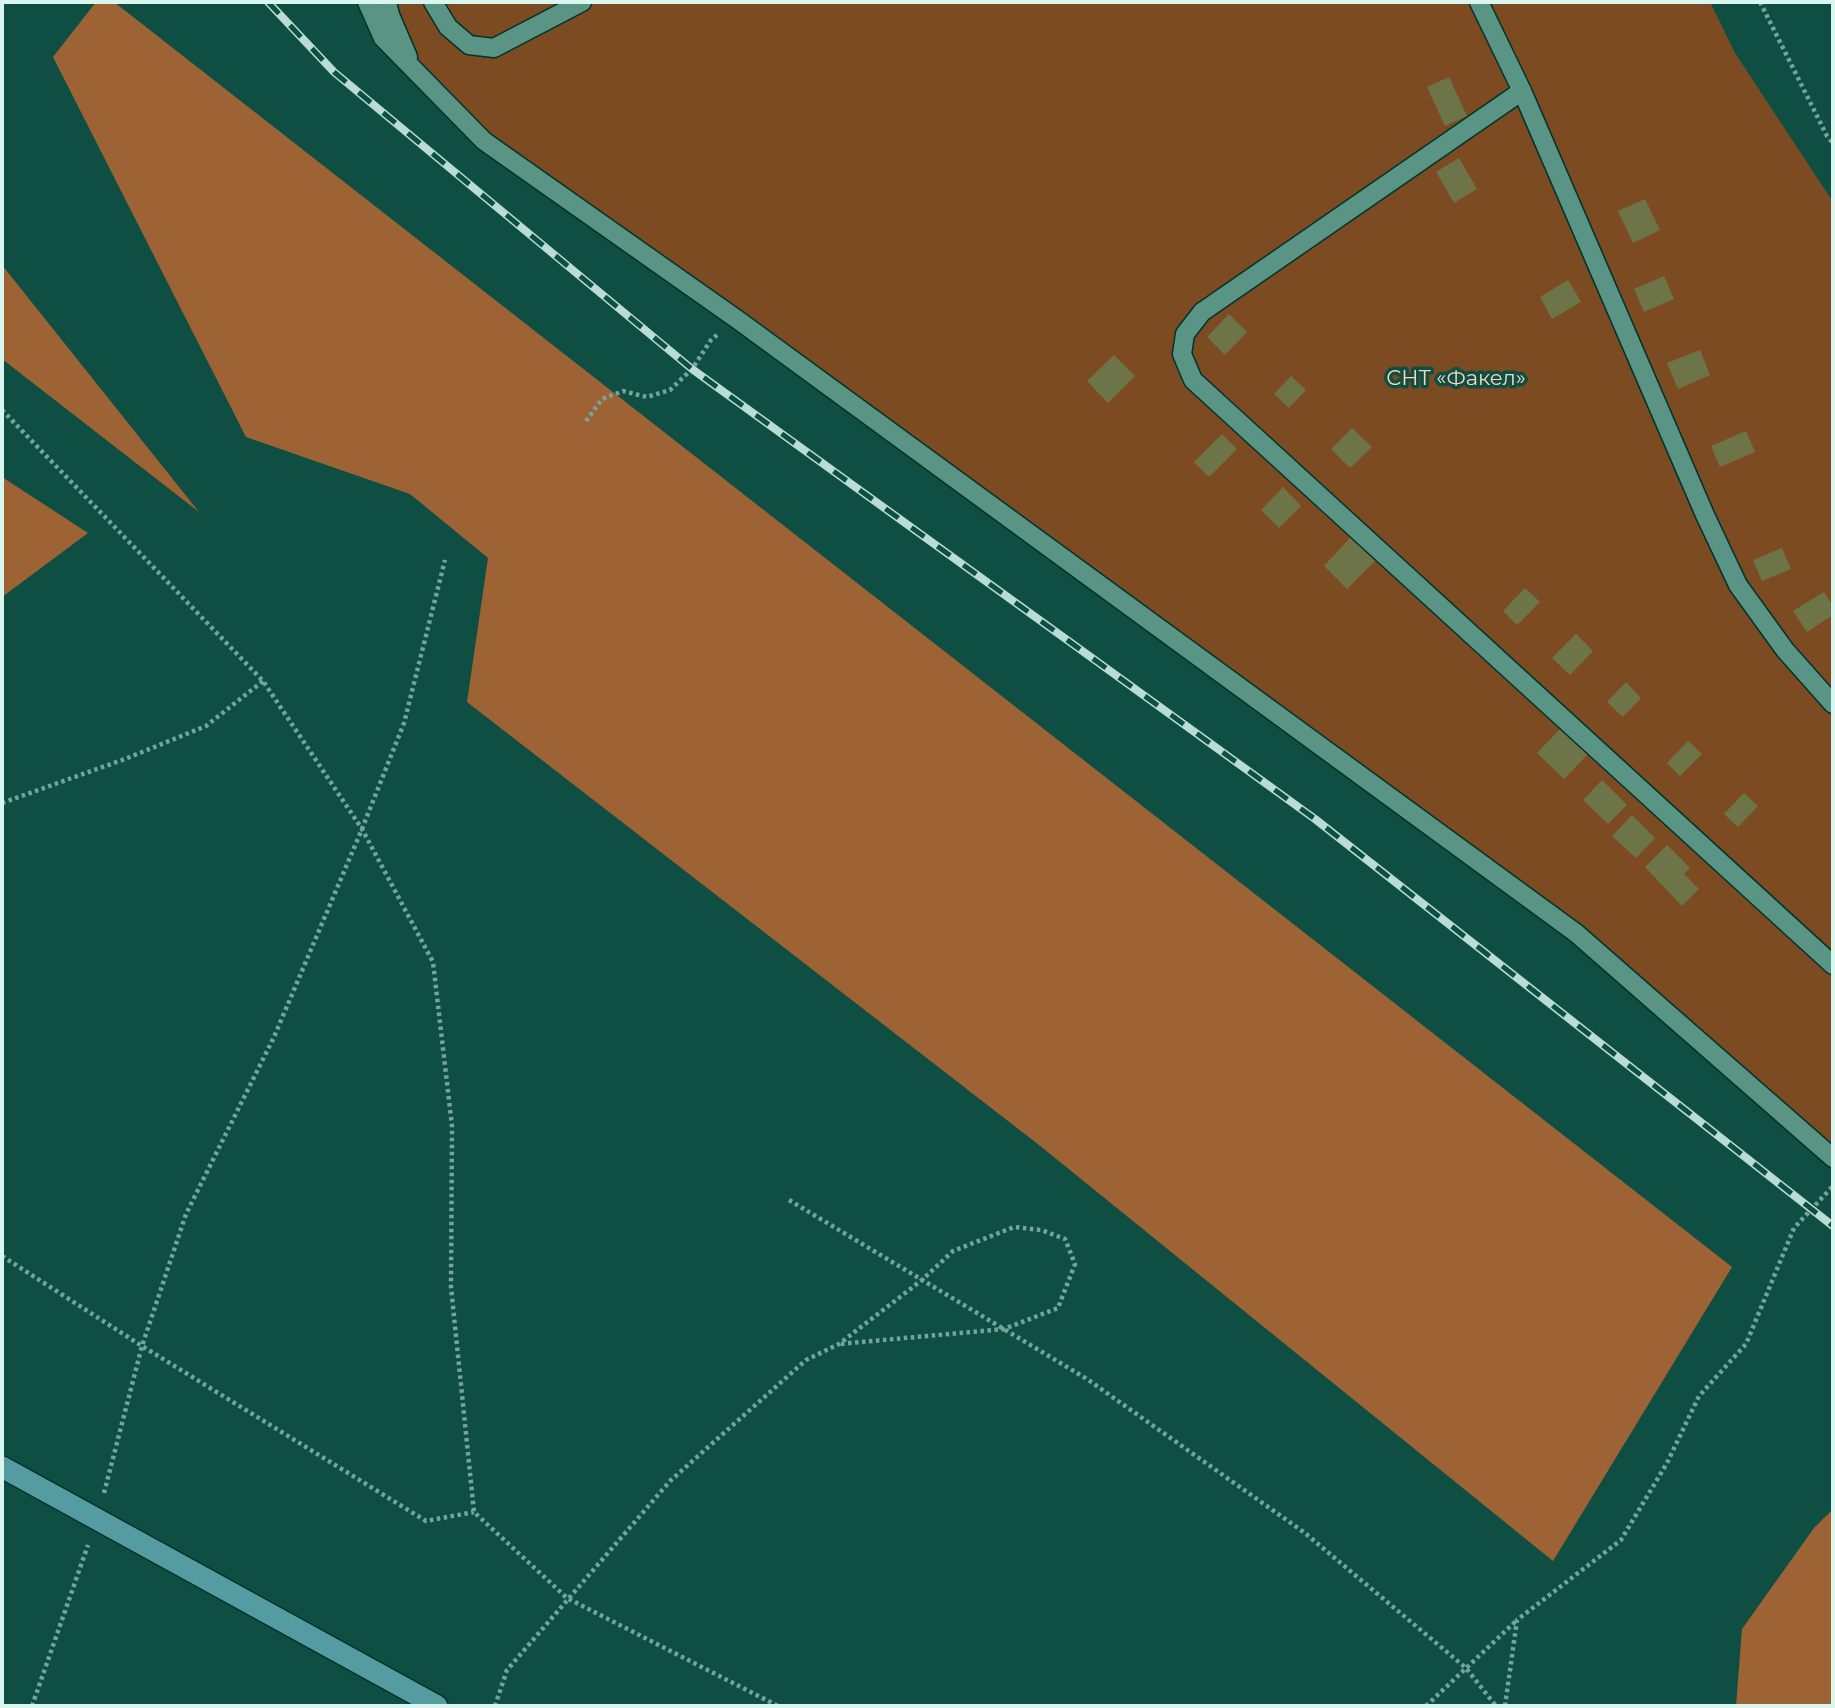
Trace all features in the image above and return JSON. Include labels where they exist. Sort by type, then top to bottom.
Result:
[{"type":"street","points":[[2,1467],[437,1706]]},
{"type":"lane","points":[[367,2],[383,38],[484,141],[738,320],[1576,933],[1833,1158]]},
{"type":"lane","points":[[387,2],[414,70]]},
{"type":"lane","points":[[433,2],[448,27],[469,45],[494,48],[582,2]]},
{"type":"lane","points":[[1479,2],[1522,91],[1704,515],[1738,585],[1785,650],[1833,704]]},
{"type":"lane","points":[[1522,91],[1202,312],[1185,334],[1182,354],[1193,380],[1833,965]]},
{"type":"path","points":[[1760,2],[1827,136],[1833,143]]},
{"type":"path","points":[[586,421],[602,399],[623,391],[646,397],[670,390],[692,369],[711,340],[738,320]]},
{"type":"path","points":[[2,410],[263,681],[362,829],[433,962],[452,1126],[451,1287],[474,1512],[567,1598],[778,1706]]},
{"type":"path","points":[[32,1706],[97,1520],[142,1346],[186,1214],[274,1037],[404,723],[445,560]]},
{"type":"path","points":[[2,803],[125,759],[206,726],[263,681]]},
{"type":"path","points":[[1426,1706],[1517,1620],[1621,1540],[1667,1463],[1699,1396],[1746,1344],[1794,1228],[1833,1186]]},
{"type":"path","points":[[789,1200],[1087,1379],[1305,1533],[1466,1668],[1496,1706]]},
{"type":"path","points":[[495,1706],[507,1670],[670,1481],[806,1360],[839,1344],[922,1280],[953,1251],[1014,1227],[1041,1230],[1065,1240],[1075,1265],[1058,1308],[1004,1329],[839,1344]]},
{"type":"path","points":[[2,1256],[142,1346],[426,1521],[474,1512]]},
{"type":"path","points":[[1506,1706],[1517,1620]]},
{"type":"green space","name":"СНТ «Факел»","points":[[367,2],[1710,2],[1735,53],[1833,202],[1833,1158],[1576,933],[484,141]]},
{"type":"shaded area","points":[[96,2],[114,2],[1732,1267],[1553,1561],[1039,1145],[467,702],[488,558],[410,494],[246,437],[53,57]]},
{"type":"shaded area","points":[[2,265],[199,512],[2,359]]},
{"type":"shaded area","points":[[2,477],[88,533],[2,597]]},
{"type":"shaded area","points":[[1833,1509],[1833,1706],[1736,1706],[1742,1629],[1814,1528]]},
{"type":"building","points":[[1449,77],[1467,116],[1445,126],[1427,87]]},
{"type":"building","points":[[1459,158],[1477,189],[1454,203],[1436,172]]},
{"type":"building","points":[[1645,199],[1660,230],[1633,243],[1618,211]]},
{"type":"building","points":[[1664,276],[1674,299],[1644,312],[1634,289]]},
{"type":"building","points":[[1568,280],[1581,302],[1552,319],[1540,297]]},
{"type":"building","points":[[1229,314],[1247,332],[1225,355],[1207,337]]},
{"type":"building","points":[[1700,350],[1710,375],[1678,389],[1667,363]]},
{"type":"building","points":[[1114,355],[1135,376],[1108,403],[1087,381]]},
{"type":"building","points":[[1291,376],[1306,390],[1289,408],[1274,394]]},
{"type":"building","points":[[1352,428],[1372,447],[1350,468],[1331,449]]},
{"type":"building","points":[[1746,431],[1755,452],[1720,467],[1711,446]]},
{"type":"building","points":[[1222,434],[1237,449],[1209,477],[1194,462]]},
{"type":"building","points":[[1283,487],[1301,506],[1279,528],[1261,510]]},
{"type":"building","points":[[1351,537],[1375,561],[1347,589],[1324,566]]},
{"type":"building","points":[[1782,548],[1791,569],[1762,581],[1753,560]]},
{"type":"building","points":[[1525,588],[1540,602],[1517,625],[1503,611]]},
{"type":"building","points":[[1824,592],[1833,607],[1833,615],[1807,632],[1793,611]]},
{"type":"building","points":[[1576,634],[1593,651],[1570,675],[1552,658]]},
{"type":"building","points":[[1626,682],[1641,698],[1623,717],[1607,702]]},
{"type":"building","points":[[1562,727],[1589,753],[1564,779],[1537,753]]},
{"type":"building","points":[[1688,741],[1702,754],[1680,776],[1667,763]]},
{"type":"building","points":[[1602,780],[1627,805],[1608,824],[1583,800]]},
{"type":"building","points":[[1744,793],[1758,806],[1738,827],[1724,814]]},
{"type":"building","points":[[1632,815],[1655,838],[1636,858],[1612,836]]},
{"type":"building","points":[[1667,845],[1690,868],[1684,874],[1699,889],[1682,906],[1645,867]]},
{"type":"railway","points":[[268,2],[334,72],[692,369],[1315,819],[1833,1226]]}]
